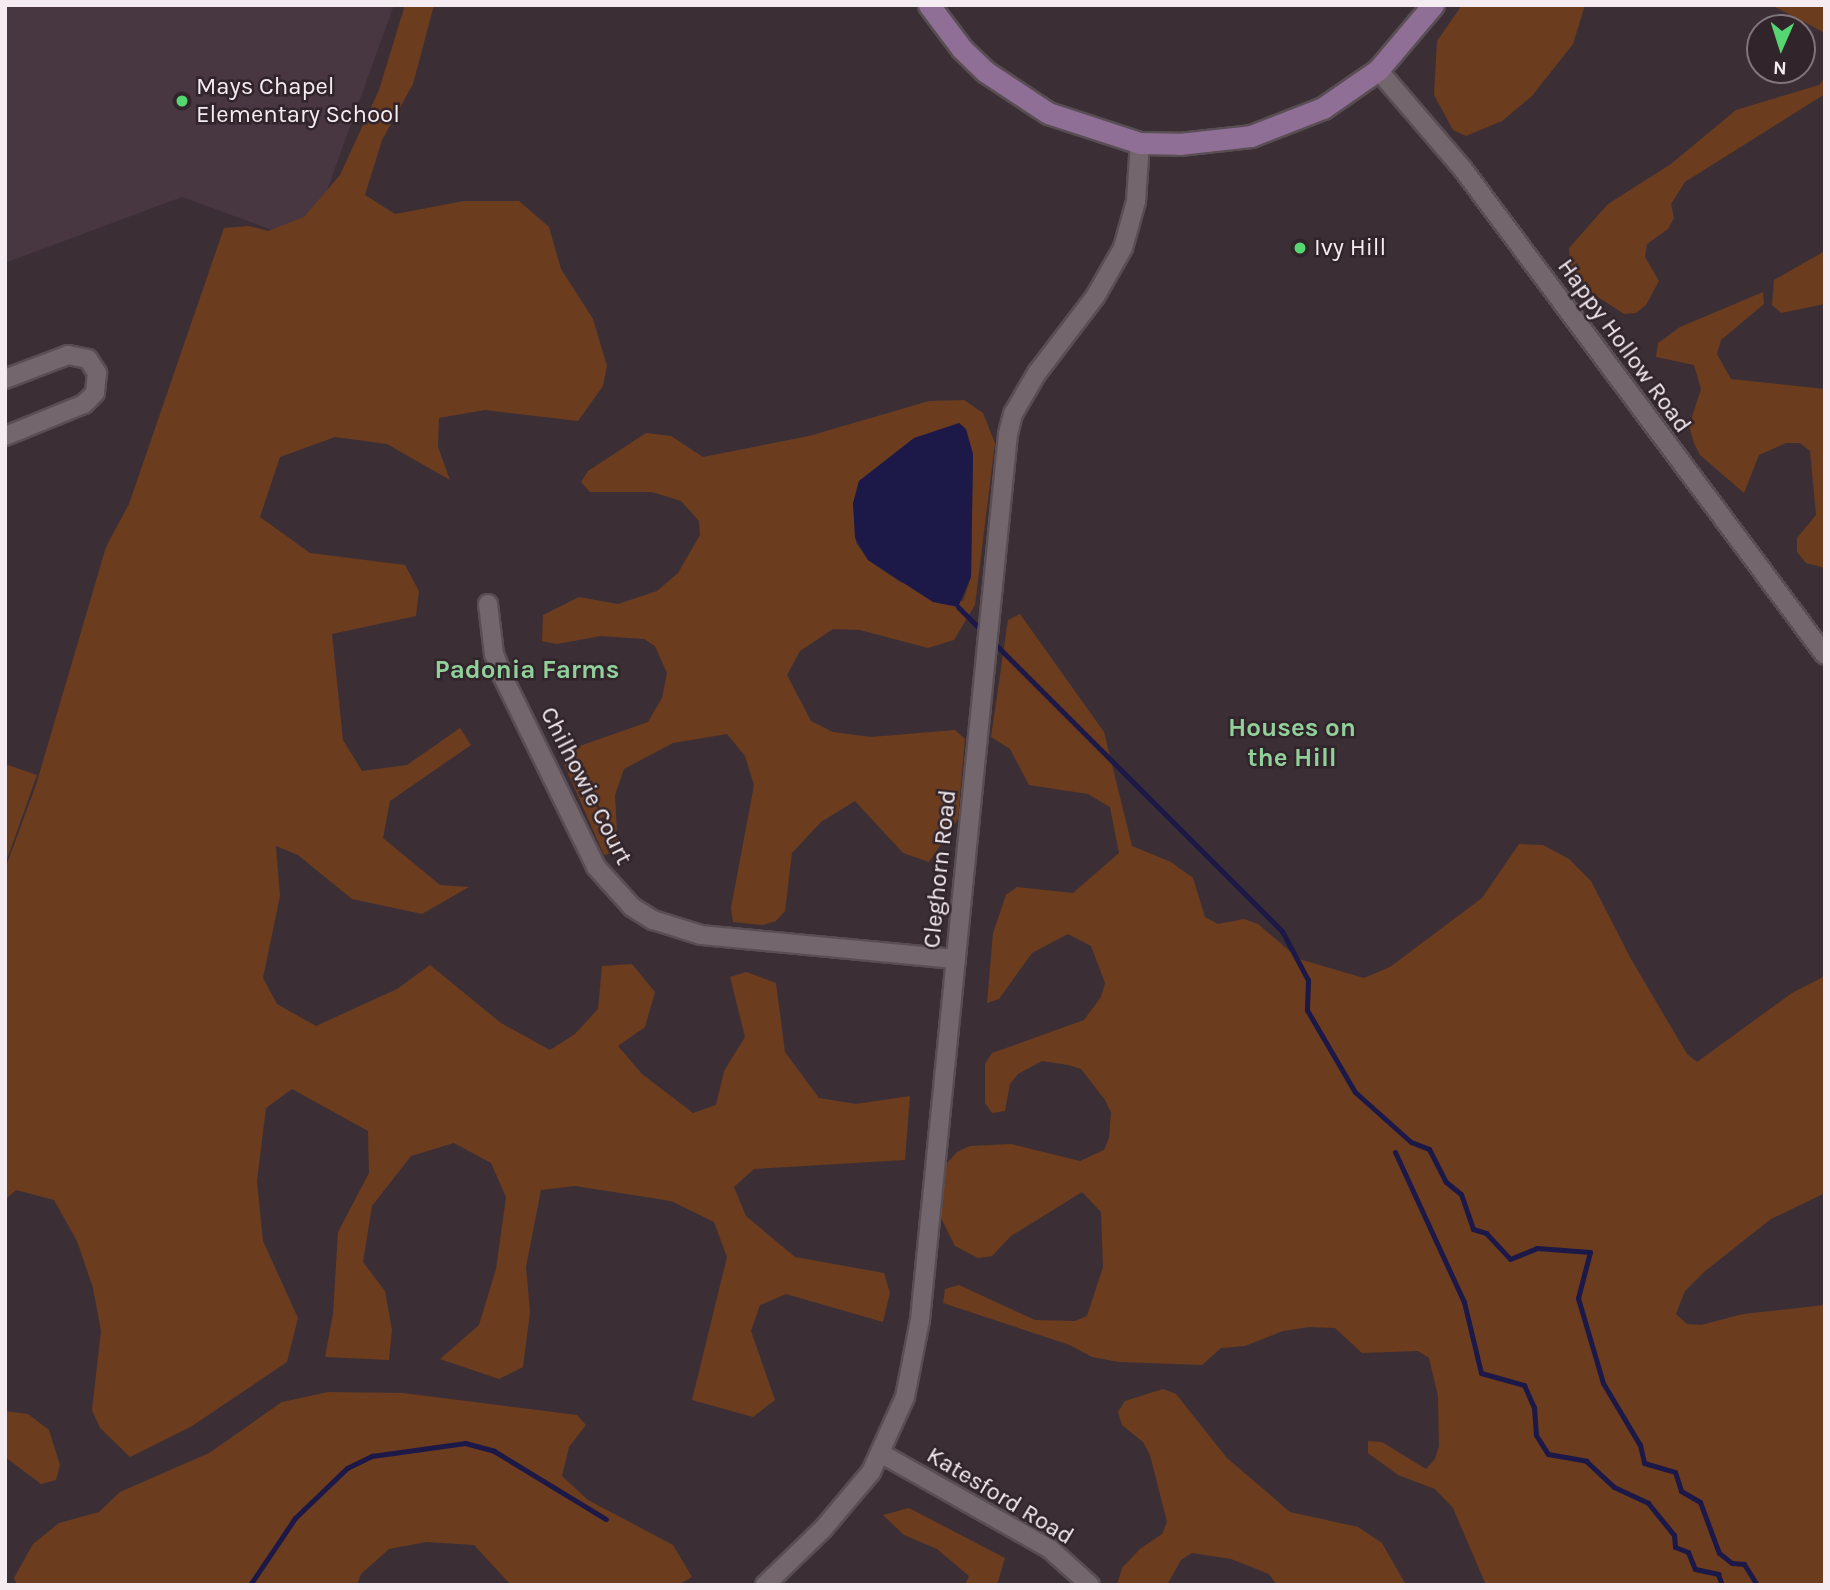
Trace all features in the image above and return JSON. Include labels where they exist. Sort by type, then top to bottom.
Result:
[{"type":"main road","points":[[929,5],[962,49],[1018,97],[1083,128],[1140,143],[1216,142],[1251,136],[1323,108],[1378,70],[1433,5]]},
{"type":"street","name":"Happy Hollow Road","points":[[1378,70],[1462,168],[1825,655]]},
{"type":"street","name":"Cleghorn Road","points":[[765,1585],[851,1498],[882,1454],[905,1397],[915,1357],[1008,435],[1013,414],[1037,373],[1095,297],[1123,248],[1136,201],[1140,143]]},
{"type":"street","points":[[5,379],[68,355],[88,359],[97,373],[95,393],[84,404],[5,436]]},
{"type":"street","name":"Chilhowie Court","points":[[488,604],[494,654],[509,690],[596,867],[632,907],[653,920],[701,935],[956,959]]},
{"type":"street","name":"Katesford Road","points":[[882,1454],[1041,1544],[1090,1585]]},
{"type":"shaded area","name":"Mays Chapel Elementary School","points":[[5,5],[394,5],[308,243],[182,197],[5,263]]},
{"type":"shaded area","points":[[405,5],[434,5],[413,84],[382,140],[365,195],[395,214],[464,201],[519,201],[549,227],[561,269],[593,319],[607,366],[603,386],[578,421],[485,410],[439,418],[438,447],[450,480],[387,444],[335,437],[280,457],[260,517],[310,553],[405,565],[419,591],[416,616],[332,634],[343,740],[362,771],[407,765],[460,728],[471,745],[390,801],[383,838],[440,885],[469,887],[422,914],[352,899],[298,855],[276,846],[280,896],[263,978],[277,1004],[316,1026],[397,989],[430,965],[501,1023],[550,1050],[575,1034],[598,1009],[602,966],[632,964],[655,992],[645,1027],[618,1046],[642,1074],[693,1113],[716,1105],[724,1071],[745,1037],[730,977],[746,972],[776,983],[785,1052],[819,1098],[856,1104],[910,1096],[905,1160],[754,1169],[734,1187],[746,1216],[795,1257],[884,1273],[890,1293],[883,1322],[786,1294],[760,1305],[751,1331],[775,1400],[753,1417],[692,1400],[727,1257],[714,1222],[671,1201],[575,1186],[541,1190],[526,1267],[530,1312],[523,1367],[499,1379],[440,1359],[479,1325],[496,1269],[506,1197],[491,1163],[454,1143],[411,1156],[372,1206],[363,1262],[385,1291],[392,1330],[389,1360],[325,1357],[333,1314],[338,1232],[369,1173],[368,1131],[292,1089],[266,1108],[257,1181],[263,1241],[298,1318],[287,1362],[192,1426],[130,1457],[100,1428],[92,1410],[101,1331],[93,1288],[77,1241],[54,1200],[16,1190],[5,1200],[5,869],[36,785],[106,547],[129,504],[224,228],[249,226],[268,231],[304,217],[340,175],[379,90]]},
{"type":"shaded area","points":[[1462,5],[1585,5],[1573,44],[1532,96],[1502,121],[1466,136],[1453,130],[1434,95],[1437,41]]},
{"type":"shaded area","points":[[1773,5],[1825,5],[1825,33],[1816,28],[1816,14],[1788,14]]},
{"type":"shaded area","points":[[1825,79],[1825,94],[1685,182],[1671,204],[1674,218],[1668,229],[1647,244],[1645,257],[1659,281],[1646,305],[1636,313],[1624,314],[1578,284],[1571,274],[1569,248],[1608,204],[1671,164],[1736,110],[1819,85]]},
{"type":"shaded area","points":[[1825,251],[1825,304],[1781,313],[1772,305],[1774,280]]},
{"type":"shaded area","points":[[1763,292],[1764,304],[1721,340],[1717,354],[1731,379],[1825,389],[1825,568],[1806,563],[1797,552],[1797,538],[1816,515],[1810,451],[1800,443],[1786,443],[1759,455],[1744,493],[1700,455],[1694,443],[1689,426],[1701,389],[1694,365],[1656,357],[1658,343],[1680,327]]},
{"type":"shaded area","points":[[964,400],[983,413],[995,443],[975,605],[954,640],[928,648],[860,630],[833,629],[800,651],[787,675],[811,721],[833,732],[871,737],[955,730],[965,739],[958,819],[929,862],[903,853],[855,801],[821,822],[792,853],[785,911],[776,921],[763,925],[733,922],[731,908],[754,785],[745,756],[727,734],[673,743],[624,769],[615,795],[618,851],[604,855],[563,762],[574,748],[648,722],[662,698],[667,673],[655,646],[644,639],[601,636],[557,644],[542,641],[543,615],[579,597],[618,604],[657,591],[678,573],[700,535],[699,521],[681,501],[652,492],[590,492],[581,482],[588,471],[646,433],[671,436],[703,457],[809,436],[929,401]],"holes":[[[905,448],[973,454],[971,577],[963,601],[900,582],[868,560],[856,543],[859,481]]]},
{"type":"shaded area","points":[[959,423],[966,429],[973,454],[971,577],[958,607],[933,602],[868,560],[855,538],[853,503],[859,481],[914,438]]},
{"type":"shaded area","points":[[1020,614],[1104,732],[1132,846],[1171,862],[1193,878],[1205,917],[1218,924],[1244,919],[1258,924],[1299,959],[1364,978],[1390,967],[1482,898],[1519,844],[1543,845],[1569,859],[1591,881],[1631,959],[1687,1054],[1697,1062],[1792,993],[1825,976],[1825,1193],[1771,1219],[1704,1272],[1685,1291],[1676,1314],[1687,1324],[1701,1325],[1743,1314],[1825,1305],[1825,1585],[1486,1585],[1453,1508],[1435,1489],[1398,1475],[1368,1453],[1368,1441],[1382,1442],[1426,1469],[1435,1459],[1439,1446],[1438,1396],[1429,1358],[1418,1351],[1362,1353],[1335,1328],[1309,1327],[1283,1331],[1245,1346],[1221,1348],[1202,1365],[1119,1362],[1092,1357],[1070,1345],[943,1303],[945,1289],[959,1285],[1035,1320],[1075,1321],[1087,1316],[1103,1267],[1101,1212],[1082,1192],[1011,1236],[992,1256],[978,1258],[955,1246],[931,1198],[937,1174],[957,1152],[970,1146],[1011,1144],[1080,1161],[1104,1150],[1109,1138],[1111,1112],[1105,1100],[1081,1069],[1068,1065],[1042,1061],[1018,1074],[1010,1084],[1005,1111],[992,1113],[985,1103],[985,1064],[992,1053],[1084,1020],[1101,997],[1105,983],[1091,946],[1068,934],[1032,953],[999,999],[987,1003],[993,933],[1006,895],[1017,887],[1073,893],[1119,853],[1110,807],[1088,794],[1029,785],[1010,749],[991,737],[1008,620]]},
{"type":"shaded area","points":[[5,764],[37,775],[5,865]]},
{"type":"shaded area","points":[[1163,1389],[1176,1394],[1227,1458],[1290,1512],[1358,1527],[1382,1543],[1406,1585],[1277,1585],[1269,1574],[1231,1559],[1192,1553],[1181,1560],[1167,1585],[1117,1585],[1122,1568],[1140,1549],[1162,1534],[1167,1522],[1150,1455],[1143,1442],[1122,1425],[1118,1412],[1125,1401]]},
{"type":"shaded area","points":[[328,1392],[403,1393],[577,1415],[586,1425],[569,1447],[562,1476],[588,1500],[673,1545],[692,1577],[678,1585],[511,1585],[474,1545],[426,1542],[389,1549],[361,1574],[357,1585],[17,1585],[14,1578],[33,1544],[59,1523],[99,1512],[120,1492],[209,1453],[282,1402]]},
{"type":"shaded area","points":[[5,1411],[28,1414],[49,1430],[60,1465],[56,1480],[41,1484],[5,1457]]},
{"type":"shaded area","points":[[909,1508],[1005,1558],[997,1585],[965,1585],[969,1576],[937,1549],[904,1535],[883,1515]]},
{"type":"waterway","points":[[958,607],[983,632]]},
{"type":"waterway","points":[[992,641],[1282,931],[1308,980],[1307,1010],[1355,1092],[1411,1142],[1429,1149],[1446,1182],[1461,1194],[1473,1229],[1486,1233],[1510,1259],[1537,1248],[1590,1252],[1578,1298],[1603,1383],[1640,1445],[1644,1463],[1675,1472],[1681,1491],[1700,1502],[1719,1553],[1732,1563],[1744,1564],[1757,1585]]},
{"type":"waterway","points":[[1395,1152],[1464,1302],[1481,1373],[1524,1385],[1534,1407],[1536,1435],[1548,1454],[1586,1461],[1614,1487],[1648,1503],[1674,1535],[1675,1547],[1688,1552],[1695,1569],[1718,1574],[1722,1585]]},
{"type":"waterway","points":[[250,1585],[295,1518],[347,1468],[372,1456],[465,1443],[494,1451],[606,1519]]},
{"type":"place","name":"Mays Chapel Elementary School","points":[[182,101]]},
{"type":"place","name":"Ivy Hill","points":[[1300,248]]},
{"type":"district","name":"Padonia Farms","points":[[527,670]]},
{"type":"district","name":"Houses on the Hill","points":[[1292,743]]}]
